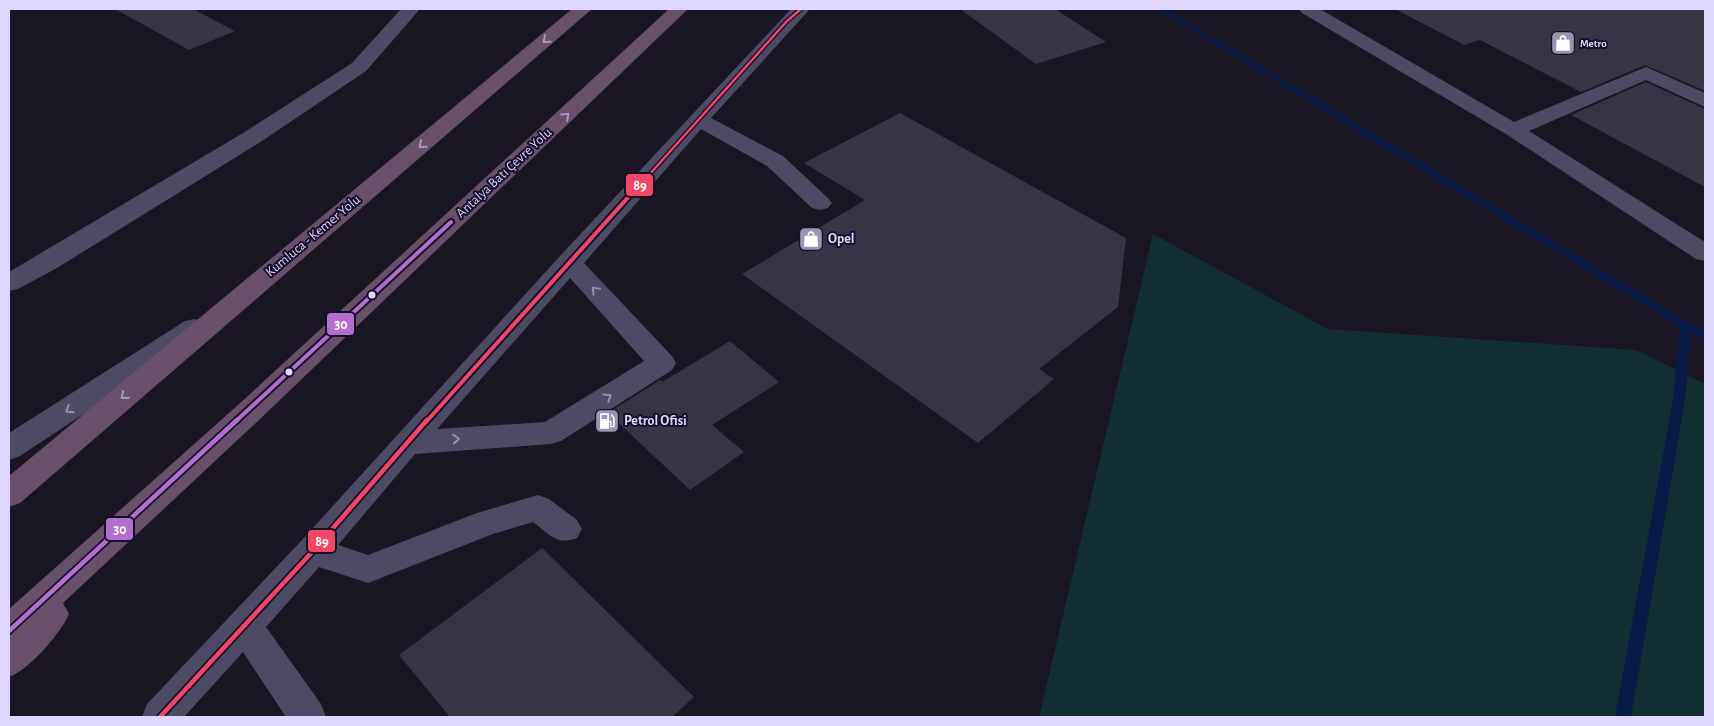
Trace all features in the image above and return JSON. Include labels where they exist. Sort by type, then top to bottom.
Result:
[{"type":"highway","name":"Kumluca - Kemer Yolu","points":[[9,494],[241,296],[583,9]]},
{"type":"highway","name":"Antalya Batı Çevre Yolu","points":[[197,459],[679,9]]},
{"type":"highway","points":[[9,631],[197,459]]},
{"type":"highway","points":[[9,660],[197,459]]},
{"type":"highway","name":"Kumluca - Kemer Yolu","points":[[9,489],[44,464]]},
{"type":"street","points":[[9,282],[48,262],[243,143],[359,67],[411,9]]},
{"type":"street","points":[[176,710],[244,625],[313,551],[407,443],[698,119],[787,21],[801,9]]},
{"type":"street","points":[[1308,9],[1513,130],[1705,253]]},
{"type":"street","points":[[1513,130],[1646,73],[1705,101]]},
{"type":"street","points":[[698,119],[775,161],[820,203]]},
{"type":"street","points":[[407,443],[551,433],[662,363],[569,262]]},
{"type":"street","points":[[9,448],[241,296]]},
{"type":"street","points":[[313,551],[368,569],[488,522],[538,508],[566,529]]},
{"type":"street","points":[[244,625],[308,717]]},
{"type":"green space","points":[[1153,234],[1328,329],[1636,350],[1705,384],[1705,717],[1039,717]]},
{"type":"building","points":[[115,9],[193,9],[235,31],[189,50]]},
{"type":"building","points":[[960,9],[1055,9],[1106,42],[1036,64]]},
{"type":"building","name":"Metro","points":[[1395,9],[1705,9],[1705,91],[1645,65],[1581,92],[1480,40],[1464,45]]},
{"type":"building","points":[[1646,82],[1705,109],[1705,187],[1571,115]]},
{"type":"building","points":[[900,113],[1126,238],[1118,307],[1039,369],[1054,379],[978,443],[742,274],[865,200],[804,163]]},
{"type":"building","points":[[730,341],[779,382],[712,425],[744,452],[690,490],[608,413],[660,380],[662,382]]},
{"type":"building","points":[[542,548],[694,697],[672,717],[450,717],[399,655]]},
{"type":"waterway","points":[[1161,9],[1686,325]]},
{"type":"waterway","points":[[1623,717],[1679,400],[1686,325]]},
{"type":"waterway","points":[[1686,325],[1705,337]]},
{"type":"transit line","name":"89","points":[[160,717],[313,551],[407,443],[787,21],[801,9]]},
{"type":"transit line","name":"30","points":[[9,631],[451,222]]},
{"type":"place","name":"Metro","points":[[1563,43]]},
{"type":"place","name":"Opel","points":[[811,239]]},
{"type":"place","name":"Petrol Ofisi","points":[[607,421]]}]
